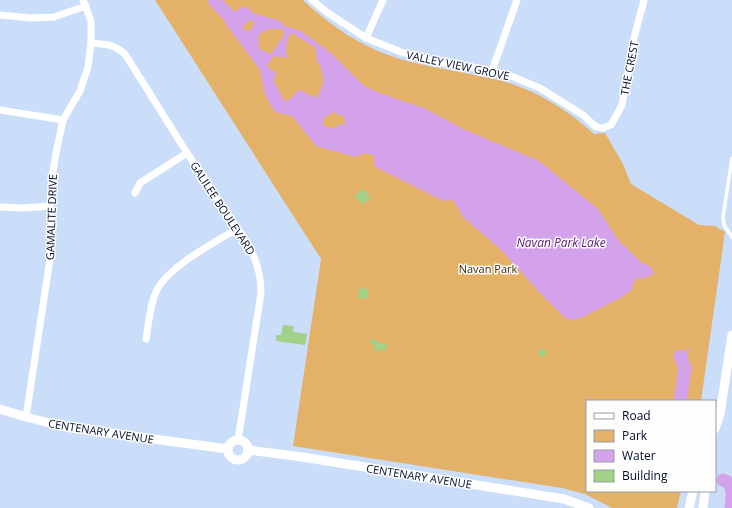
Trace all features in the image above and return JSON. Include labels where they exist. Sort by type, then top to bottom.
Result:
[{"type":"street","name":"VALLEY VIEW GROVE","points":[[312,0],[328,13],[366,38],[401,52],[437,62],[492,71],[511,76],[540,88],[583,115],[596,127],[603,128]]},
{"type":"street","points":[[366,38],[383,0]]},
{"type":"street","points":[[492,71],[517,0]]},
{"type":"street","name":"THE CREST","points":[[603,128],[611,125],[622,104],[634,38],[644,0]]},
{"type":"street","points":[[0,15],[31,18],[54,17],[84,3]]},
{"type":"street","name":"GAMALITE DRIVE","points":[[26,417],[50,259],[52,229],[50,206],[52,177],[63,120],[80,91],[88,67],[91,44],[91,21],[84,3]]},
{"type":"street","name":"GALILEE BOULEVARD","points":[[91,44],[106,44],[117,47],[125,54],[255,258],[260,281],[260,293],[238,440]]},
{"type":"street","points":[[0,110],[63,120]]},
{"type":"street","points":[[135,193],[140,183],[187,153]]},
{"type":"street","points":[[0,207],[23,208],[50,206]]},
{"type":"street","points":[[146,339],[152,305],[157,289],[166,276],[180,265],[237,229]]},
{"type":"street","points":[[716,426],[720,414],[732,335]]},
{"type":"street","name":"CENTENARY AVENUE","points":[[0,409],[65,427],[228,450]]},
{"type":"street","points":[[238,440],[246,444],[248,450],[246,456],[241,460],[232,458],[228,453],[228,450],[232,442],[238,440]]},
{"type":"street","name":"CENTENARY AVENUE","points":[[248,450],[302,457],[564,499],[589,508]]},
{"type":"street","points":[[689,508],[693,492]]},
{"type":"street","points":[[703,508],[705,492]]},
{"type":"lane","points":[[732,158],[723,217],[724,225],[732,237]]},
{"type":"green space","name":"Navan Park","points":[[155,0],[303,0],[338,29],[378,51],[407,61],[490,78],[526,89],[563,109],[594,134],[605,133],[623,164],[631,184],[699,225],[715,226],[725,232],[701,400],[586,400],[586,492],[681,492],[677,508],[612,508],[585,494],[562,488],[293,446],[321,259]]},
{"type":"water","name":"Navan Park Lake","points":[[245,6],[255,14],[278,20],[285,26],[301,31],[331,53],[364,86],[382,94],[424,108],[463,129],[539,161],[598,209],[618,240],[642,263],[650,266],[654,274],[642,279],[636,278],[631,290],[622,297],[583,317],[573,320],[565,318],[502,251],[463,217],[453,200],[443,201],[374,166],[374,155],[364,153],[355,157],[316,146],[292,116],[275,112],[265,95],[260,70],[225,23],[231,13]],"holes":[[[250,20],[255,23],[249,31],[244,30],[243,26]],[[269,29],[281,29],[284,31],[283,37],[271,54],[259,49],[259,36]],[[291,33],[315,47],[317,61],[323,76],[323,84],[317,98],[299,90],[289,100],[284,101],[274,81],[276,73],[267,65],[274,56],[287,58],[286,45]],[[333,112],[338,115],[343,115],[345,123],[343,125],[340,124],[335,128],[331,128],[322,124],[324,122],[323,119]]]},
{"type":"building","points":[[363,189],[371,198],[362,204],[354,196]]},
{"type":"building","points":[[359,288],[368,289],[367,299],[358,298]]},
{"type":"building","points":[[283,325],[294,326],[293,332],[307,334],[305,345],[276,341],[276,335],[281,335]]},
{"type":"building","points":[[374,338],[379,343],[386,344],[386,351],[380,349],[375,353],[374,345],[369,343]]},
{"type":"building","points":[[542,348],[547,352],[543,358],[538,353]]},
{"type":"waterway","points":[[214,0],[229,16]]},
{"type":"waterway","points":[[685,368],[688,349]]},
{"type":"waterway","points":[[680,356],[685,368],[680,400]]},
{"type":"waterway","points":[[723,480],[730,483],[732,493]]},
{"type":"waterway","points":[[731,508],[732,496]]}]
